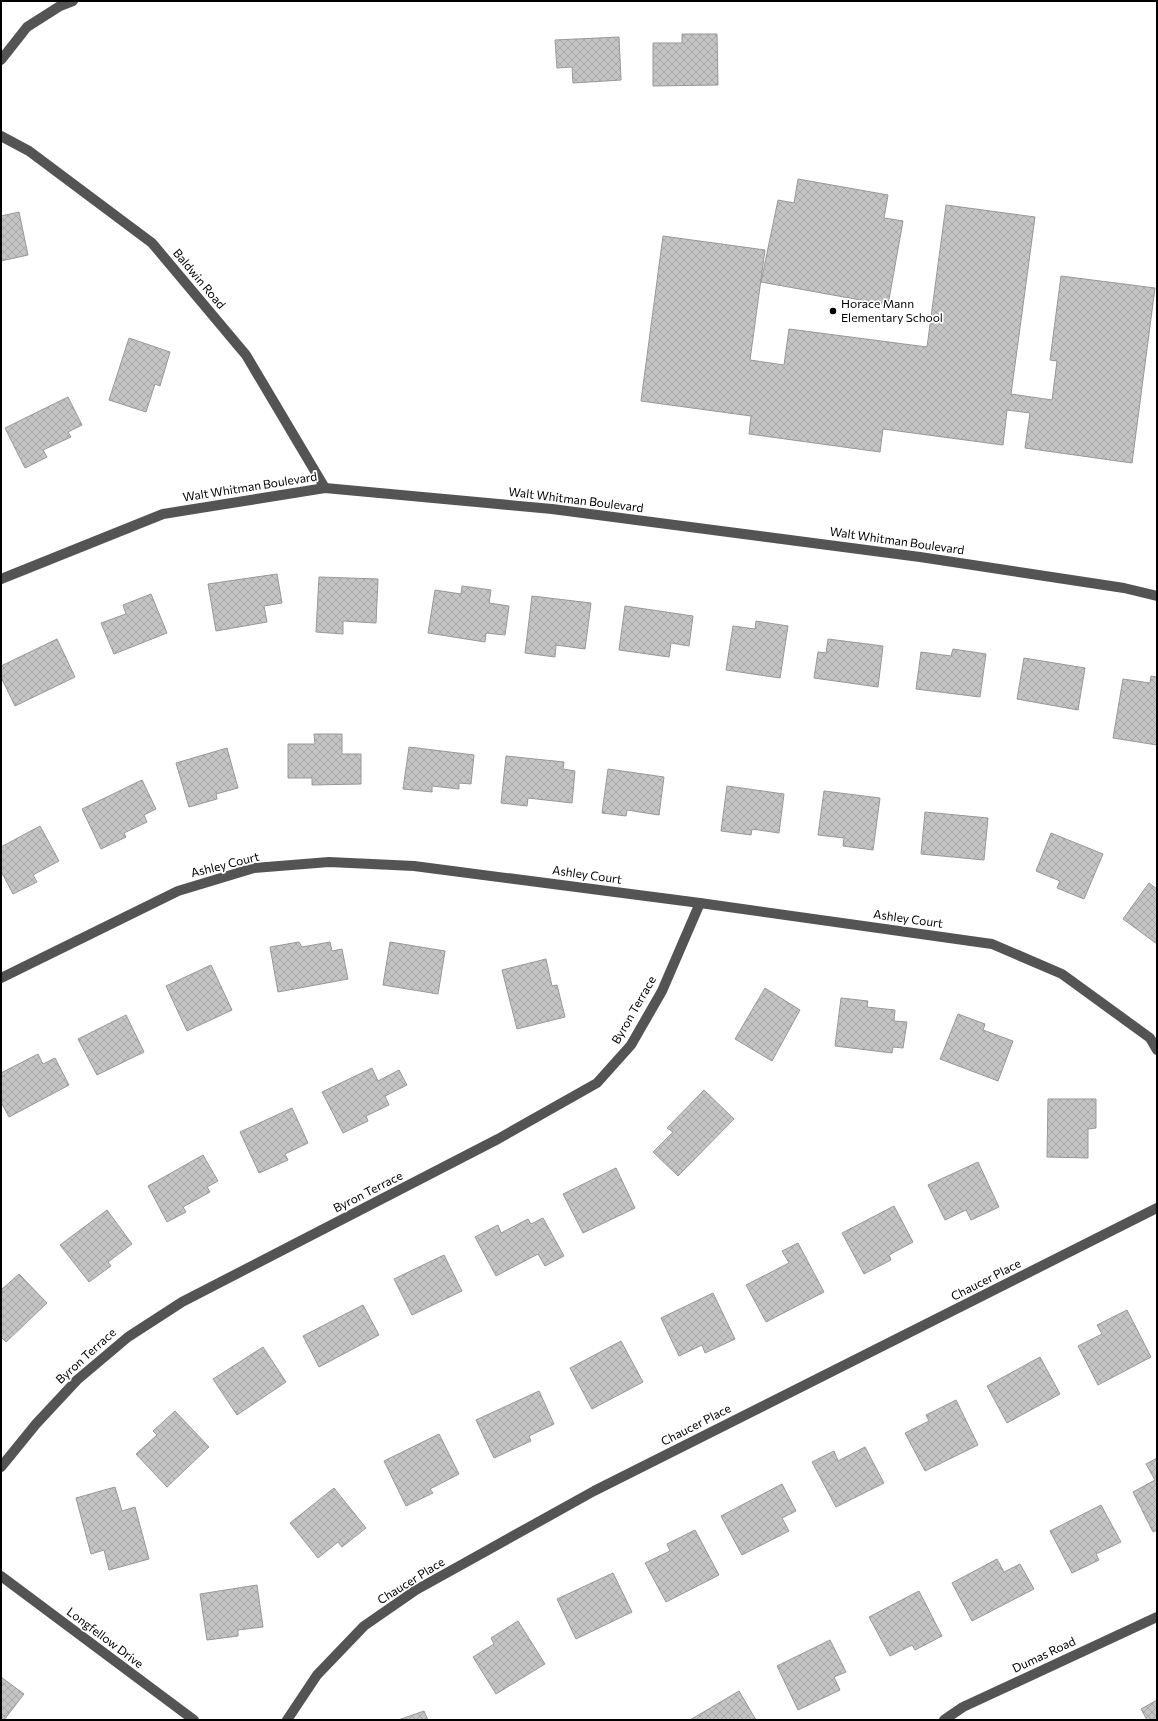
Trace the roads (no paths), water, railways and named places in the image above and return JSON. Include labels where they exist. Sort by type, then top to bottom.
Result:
[{"type":"street","points":[[1,60],[27,27],[60,6],[73,1]]},
{"type":"street","name":"Baldwin Road","points":[[1,136],[29,151],[152,243],[246,355],[325,488]]},
{"type":"street","name":"Walt Whitman Boulevard","points":[[1,579],[164,514],[325,488],[552,509],[920,557],[1124,588],[1157,596]]},
{"type":"street","name":"Ashley Court","points":[[1,978],[178,891],[254,868],[330,862],[414,866],[700,903],[992,944],[1062,974],[1150,1038],[1157,1050]]},
{"type":"street","name":"Byron Terrace","points":[[1,1467],[36,1424],[77,1380],[128,1337],[182,1302],[498,1139],[598,1083],[631,1045],[662,991],[700,903]]},
{"type":"street","name":"Chaucer Place","points":[[287,1720],[317,1675],[364,1626],[416,1590],[594,1491],[1157,1208]]},
{"type":"street","name":"Longfellow Drive","points":[[1,1576],[194,1720]]},
{"type":"street","name":"Dumas Road","points":[[944,1720],[963,1707],[1157,1617]]},
{"type":"place","name":"Horace Mann Elementary School","points":[[833,311]]}]
